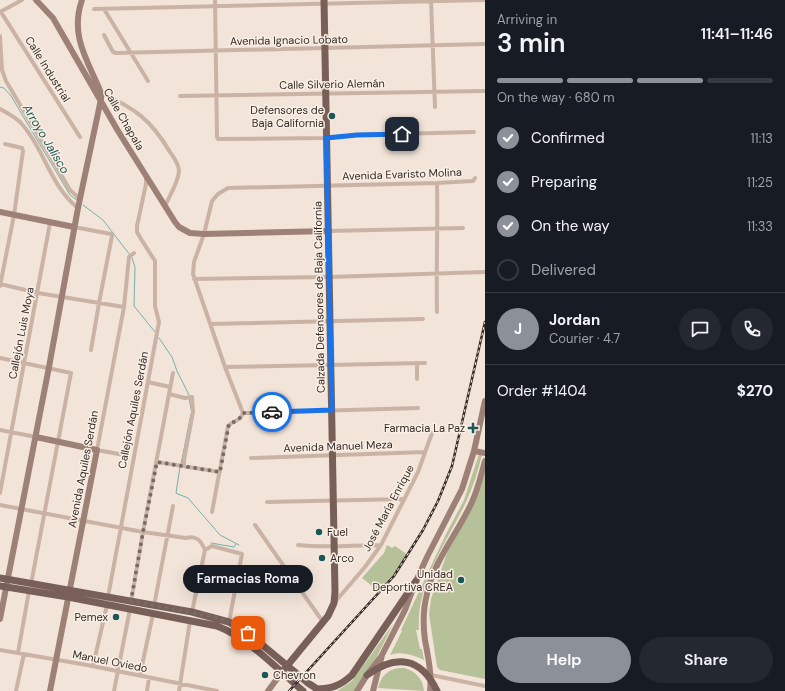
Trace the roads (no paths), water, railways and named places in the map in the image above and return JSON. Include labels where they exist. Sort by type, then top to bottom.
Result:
[{"type":"main road","name":"Calle Chapala","points":[[36,0],[53,18],[81,68],[101,96],[146,176],[179,227],[190,233],[204,234],[329,231]]},
{"type":"main road","points":[[0,619],[4,579],[36,437],[74,227],[101,96],[78,36],[78,11],[82,0]]},
{"type":"main road","name":"Calzada Defensores de Baja California","points":[[282,672],[328,616],[334,603],[335,592],[324,2]]},
{"type":"main road","points":[[0,212],[74,227]]},
{"type":"main road","points":[[373,691],[382,656],[405,610],[416,581],[462,489],[474,451],[485,401]]},
{"type":"main road","points":[[36,437],[97,450]]},
{"type":"main road","name":"Avenida Aquiles Serdán","points":[[50,691],[97,450]]},
{"type":"main road","points":[[474,451],[485,453]]},
{"type":"main road","points":[[430,691],[431,678],[423,618],[427,593],[442,556],[472,503],[485,461]]},
{"type":"main road","points":[[4,579],[30,587],[68,594],[107,605],[217,626],[234,634],[249,644],[303,691]]},
{"type":"main road","points":[[68,594],[108,596],[154,606],[192,612],[229,622],[248,633],[318,690],[335,687],[352,675],[416,581]]},
{"type":"main road","points":[[3,586],[30,587]]},
{"type":"main road","points":[[357,691],[382,656]]},
{"type":"main road","points":[[367,675],[391,662],[405,661],[420,669],[431,678],[437,691]]},
{"type":"main road","points":[[268,691],[282,672]]},
{"type":"street","points":[[1,12],[22,0]]},
{"type":"street","points":[[215,0],[218,139],[326,138],[357,135],[474,132]]},
{"type":"street","points":[[94,9],[324,2],[485,0]]},
{"type":"street","points":[[431,1],[435,107]]},
{"type":"street","points":[[104,8],[148,81]]},
{"type":"street","name":"Calle Industrial","points":[[1,12],[80,137]]},
{"type":"street","name":"Avenida Ignacio Lobato","points":[[104,35],[115,52],[131,53],[485,44]]},
{"type":"street","points":[[0,36],[2,70],[6,81],[70,190],[80,199]]},
{"type":"street","name":"Calle Silverio Alemán","points":[[180,96],[485,91]]},
{"type":"street","points":[[101,96],[120,102],[140,115],[154,127],[178,166],[177,179],[165,206]]},
{"type":"street","points":[[0,109],[15,117],[25,128],[60,189],[67,199],[78,208]]},
{"type":"street","points":[[5,144],[23,149],[14,215],[0,285],[61,297],[124,306]]},
{"type":"street","name":"Callejón Aquiles Serdán","points":[[108,596],[159,322],[154,306],[155,261],[138,232],[137,226],[146,184],[146,176]]},
{"type":"street","name":"Avenida Evaristo Molina","points":[[204,234],[212,201],[218,194],[228,188],[437,183],[473,181],[475,178]]},
{"type":"street","points":[[437,183],[437,312]]},
{"type":"street","name":"Callejón Luis Moya","points":[[0,493],[50,223]]},
{"type":"street","points":[[74,227],[112,235],[91,350]]},
{"type":"street","points":[[329,231],[463,228]]},
{"type":"street","points":[[204,234],[194,262],[194,279],[243,413]]},
{"type":"street","name":"Avenida Aquiles Serdán","points":[[97,450],[132,255]]},
{"type":"street","points":[[194,279],[330,277],[485,272]]},
{"type":"street","points":[[210,324],[423,319]]},
{"type":"street","points":[[0,358],[71,372],[18,653]]},
{"type":"street","points":[[417,364],[417,379]]},
{"type":"street","points":[[225,367],[425,364]]},
{"type":"street","points":[[114,691],[173,372]]},
{"type":"street","points":[[148,382],[170,387]]},
{"type":"street","points":[[169,394],[186,398],[192,397],[193,412],[184,466]]},
{"type":"street","points":[[243,413],[418,408]]},
{"type":"street","points":[[212,512],[228,426],[239,419],[243,413]]},
{"type":"street","points":[[0,430],[36,437]]},
{"type":"street","name":"José María Enrique","points":[[334,603],[365,567],[381,545],[404,499],[432,433]]},
{"type":"street","points":[[97,450],[124,455]]},
{"type":"street","name":"Avenida Manuel Meza","points":[[251,458],[425,452]]},
{"type":"street","points":[[157,462],[220,472]]},
{"type":"street","points":[[267,502],[404,499]]},
{"type":"street","points":[[0,505],[143,532],[186,538],[191,536],[197,537],[205,550],[192,612]]},
{"type":"street","points":[[154,606],[173,506]]},
{"type":"street","points":[[255,525],[323,622]]},
{"type":"street","points":[[298,544],[317,547],[381,545]]},
{"type":"street","points":[[205,550],[212,546],[242,554],[229,622]]},
{"type":"street","points":[[93,666],[107,605]]},
{"type":"street","points":[[140,675],[152,614]]},
{"type":"street","points":[[179,691],[190,621]]},
{"type":"street","name":"Manuel Oviedo","points":[[0,650],[93,666],[217,691]]},
{"type":"street","points":[[16,691],[24,654]]},
{"type":"street","points":[[147,691],[149,678]]},
{"type":"street","points":[[431,678],[485,686]]},
{"type":"waterway","name":"Arroyo Jalisco","points":[[0,87],[4,88],[11,96],[70,195],[77,200]]},
{"type":"waterway","name":"Arroyo Jalisco","points":[[83,205],[103,220],[130,255]]},
{"type":"waterway","name":"Arroyo Jalisco","points":[[132,258],[135,267],[134,306],[155,332]]},
{"type":"waterway","name":"Arroyo Jalisco","points":[[159,338],[172,357],[189,395]]},
{"type":"waterway","name":"Arroyo Jalisco","points":[[189,398],[191,409]]},
{"type":"waterway","name":"Arroyo Jalisco","points":[[181,464],[191,414]]},
{"type":"waterway","name":"Arroyo Jalisco","points":[[180,467],[176,493],[188,498],[220,535],[239,545]]},
{"type":"waterway","points":[[211,543],[234,547],[236,544]]},
{"type":"railway","points":[[289,691],[394,576],[423,530],[438,501],[452,466],[485,322]]},
{"type":"place","name":"Defensores de Baja California","points":[[332,116]]},
{"type":"place","name":"Farmacia La Paz","points":[[473,428]]},
{"type":"place","name":"Fuel","points":[[319,532]]},
{"type":"place","name":"Arco","points":[[322,558]]},
{"type":"place","name":"Unidad Deportiva CREA","points":[[461,580]]},
{"type":"place","name":"Pemex","points":[[116,617]]},
{"type":"place","name":"Farmacias Roma","points":[[248,633]]},
{"type":"place","name":"Chevron","points":[[265,675]]}]
